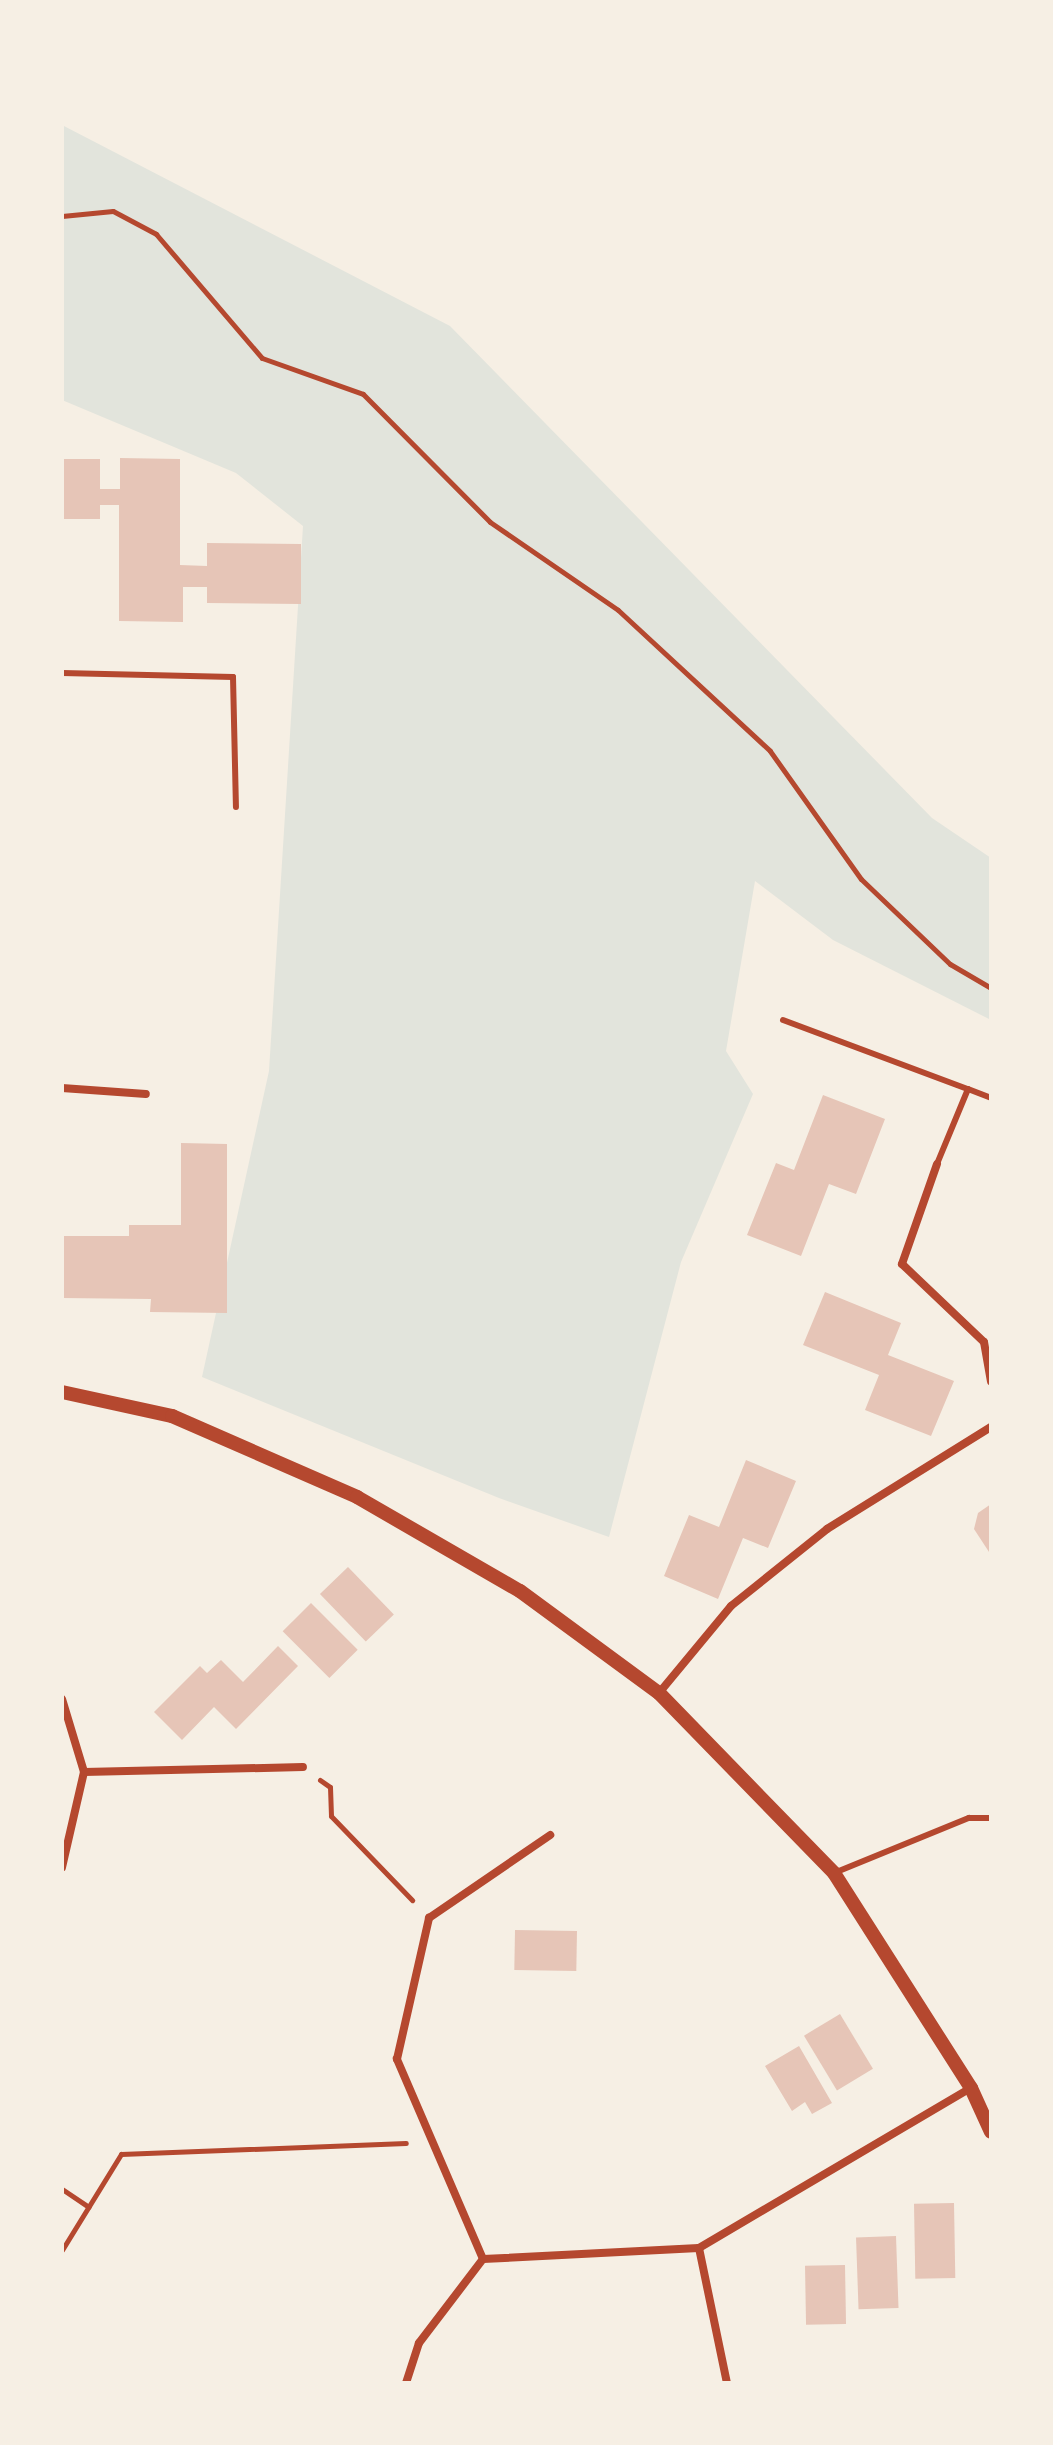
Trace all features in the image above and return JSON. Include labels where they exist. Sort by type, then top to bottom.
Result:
[{"type":"street","points":[[62,1088],[146,1094]]},
{"type":"street","points":[[937,1164],[902,1264],[984,1342],[991,1381]]},
{"type":"street","points":[[62,1392],[172,1416],[357,1497],[520,1591],[659,1693],[834,1873],[971,2088],[991,2132]]},
{"type":"street","points":[[659,1693],[731,1606],[827,1529],[991,1427]]},
{"type":"street","points":[[62,1699],[84,1772],[62,1867]]},
{"type":"street","points":[[84,1772],[303,1767]]},
{"type":"street","points":[[483,2259],[397,2059],[429,1918],[550,1835]]},
{"type":"street","points":[[406,2383],[419,2343],[483,2259],[699,2248],[971,2088]]},
{"type":"street","points":[[699,2248],[727,2383]]},
{"type":"lane","points":[[62,673],[233,677],[236,807]]},
{"type":"lane","points":[[783,1020],[991,1098]]},
{"type":"lane","points":[[937,1164],[968,1089]]},
{"type":"lane","points":[[834,1873],[969,1818],[991,1818]]},
{"type":"path","points":[[62,216],[113,211],[156,234],[262,358],[363,394],[490,522],[618,610],[770,751],[861,879],[950,964],[991,988]]},
{"type":"path","points":[[303,1767],[330,1787],[331,1816],[429,1918]]},
{"type":"path","points":[[62,2250],[121,2154],[431,2143]]},
{"type":"path","points":[[62,2189],[89,2207]]},
{"type":"shaded area","points":[[62,125],[450,326],[932,818],[991,858],[991,1020],[833,940],[755,881],[726,1051],[753,1094],[681,1262],[609,1537],[499,1498],[202,1377],[269,1071],[303,526],[236,473],[62,400]]},
{"type":"building","points":[[120,458],[180,459],[180,565],[207,566],[207,543],[301,544],[301,604],[207,603],[207,587],[183,587],[183,622],[119,621],[119,505],[100,505],[100,519],[62,519],[62,459],[100,459],[100,489],[120,489]]},
{"type":"building","points":[[823,1095],[885,1119],[856,1194],[829,1184],[801,1256],[747,1235],[776,1163],[794,1170]]},
{"type":"building","points":[[181,1143],[227,1144],[227,1313],[150,1312],[151,1299],[62,1298],[62,1236],[129,1236],[129,1225],[181,1225]]},
{"type":"building","points":[[825,1292],[901,1323],[888,1355],[954,1381],[931,1436],[865,1410],[879,1375],[803,1345]]},
{"type":"building","points":[[746,1460],[796,1481],[768,1548],[743,1538],[718,1599],[664,1576],[689,1515],[719,1527]]},
{"type":"building","points":[[991,1504],[991,1555],[974,1529],[978,1513]]},
{"type":"building","points":[[348,1567],[394,1614],[366,1642],[320,1594]]},
{"type":"building","points":[[311,1603],[358,1650],[329,1678],[283,1631]]},
{"type":"building","points":[[278,1646],[298,1666],[236,1729],[214,1707],[182,1740],[154,1712],[200,1666],[207,1673],[221,1660],[243,1682]]},
{"type":"building","points":[[515,1930],[577,1931],[576,1971],[514,1970]]},
{"type":"building","points":[[840,2014],[873,2069],[837,2090],[804,2036]]},
{"type":"building","points":[[799,2046],[832,2103],[812,2114],[805,2102],[792,2111],[765,2066]]},
{"type":"building","points":[[954,2203],[955,2278],[915,2279],[914,2204]]},
{"type":"building","points":[[896,2236],[899,2308],[859,2309],[856,2237]]},
{"type":"building","points":[[845,2265],[846,2324],[806,2325],[805,2266]]}]
